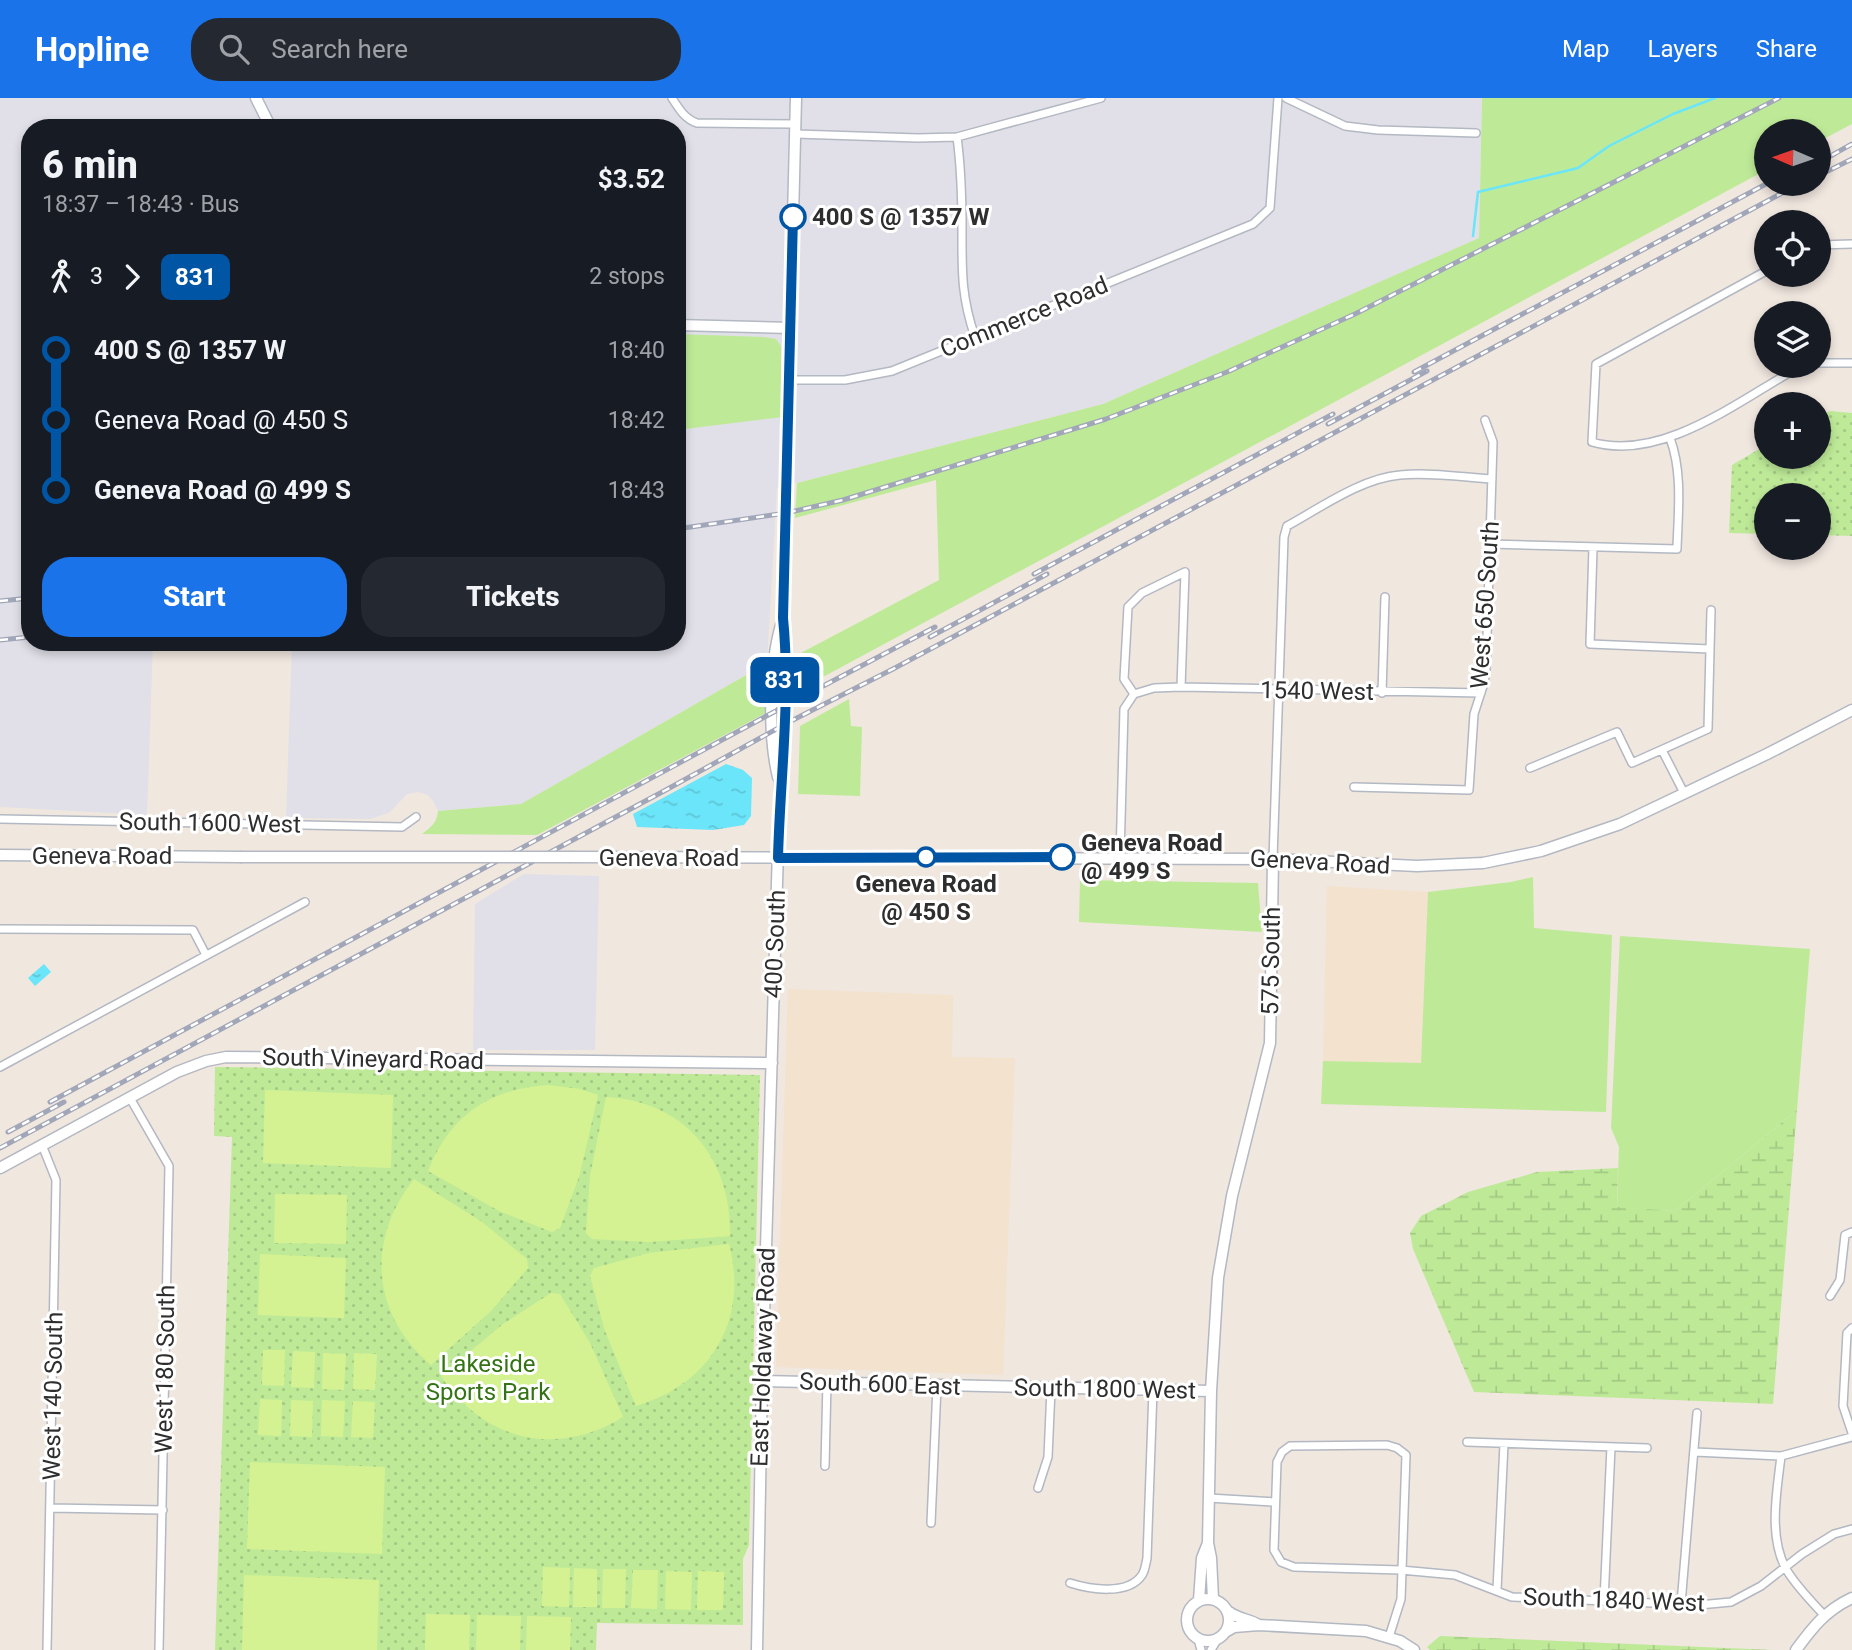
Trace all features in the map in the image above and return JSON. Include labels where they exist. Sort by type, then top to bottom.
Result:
[{"type":"street","points":[[256,98],[266,119]]},
{"type":"street","points":[[673,98],[683,114],[690,121],[697,123],[918,138],[957,137],[1101,98]]},
{"type":"street","name":"400 South","points":[[772,1063],[780,783],[784,752],[783,618],[796,98]]},
{"type":"street","name":"Commerce Road","points":[[789,380],[845,380],[892,371],[1253,224],[1270,208],[1278,98]]},
{"type":"street","points":[[1286,98],[1345,126],[1378,130],[1476,132]]},
{"type":"street","points":[[957,137],[962,216],[961,275],[965,310],[975,337]]},
{"type":"street","points":[[1831,244],[1852,243]]},
{"type":"street","points":[[1754,278],[1596,364],[1592,442],[1609,447],[1638,446],[1670,438],[1779,378]]},
{"type":"street","points":[[686,325],[790,328]]},
{"type":"street","points":[[1831,363],[1852,363]]},
{"type":"street","name":"West 650 South","points":[[1354,787],[1469,790],[1474,714],[1486,668],[1493,442],[1485,420]]},
{"type":"street","points":[[1490,544],[1677,549],[1679,485],[1675,451],[1670,438]]},
{"type":"street","name":"575 South","points":[[1208,1543],[1211,1391],[1218,1278],[1232,1196],[1270,1043],[1284,537],[1287,526],[1381,478],[1401,475],[1492,479]]},
{"type":"street","points":[[1594,548],[1590,644],[1710,649]]},
{"type":"street","points":[[1120,858],[1124,709],[1133,694],[1124,679],[1128,607],[1142,593],[1185,572],[1181,687]]},
{"type":"street","points":[[1382,693],[1385,597]]},
{"type":"street","points":[[1531,768],[1617,732],[1632,763],[1708,729],[1711,610]]},
{"type":"street","name":"1540 West","points":[[1133,694],[1154,688],[1181,687],[1480,694]]},
{"type":"street","name":"Geneva Road","points":[[0,855],[1273,859],[1417,866],[1495,862],[1599,833],[1852,710]]},
{"type":"street","points":[[1662,750],[1684,793]]},
{"type":"street","name":"South 1600 West","points":[[0,819],[402,827],[416,817]]},
{"type":"street","points":[[0,1067],[305,902]]},
{"type":"street","points":[[0,929],[193,930],[206,955]]},
{"type":"street","name":"South Vineyard Road","points":[[0,1168],[177,1072],[226,1057],[772,1063]]},
{"type":"street","name":"East Holdaway Road","points":[[757,1650],[772,1063]]},
{"type":"street","name":"West 180 South","points":[[130,1098],[169,1166],[159,1650]]},
{"type":"street","name":"West 140 South","points":[[42,1144],[56,1180],[47,1650]]},
{"type":"street","points":[[1830,1296],[1840,1280],[1849,1233]]},
{"type":"street","points":[[1695,1452],[1780,1456],[1852,1435],[1843,1406],[1847,1333],[1852,1328]]},
{"type":"street","name":"South 600 East","points":[[762,1381],[998,1388]]},
{"type":"street","points":[[825,1466],[827,1382]]},
{"type":"street","points":[[931,1523],[937,1386]]},
{"type":"street","name":"South 1800 West","points":[[998,1388],[1211,1391]]},
{"type":"street","points":[[1038,1488],[1048,1457],[1051,1389]]},
{"type":"street","points":[[1070,1583],[1086,1588],[1112,1588],[1128,1586],[1142,1576],[1147,1558],[1153,1390]]},
{"type":"street","points":[[1681,1604],[1698,1413]]},
{"type":"street","points":[[1467,1442],[1647,1448]]},
{"type":"street","points":[[1497,1590],[1504,1444]]},
{"type":"street","points":[[1209,1498],[1274,1502],[1276,1462],[1290,1446],[1387,1445],[1397,1448],[1406,1455],[1401,1599],[1389,1637]]},
{"type":"street","points":[[1604,1601],[1611,1447]]},
{"type":"street","points":[[1780,1456],[1776,1503],[1777,1542],[1786,1568],[1824,1615]]},
{"type":"street","name":"South 1840 West","points":[[1274,1502],[1274,1550],[1281,1562],[1294,1567],[1401,1570],[1455,1575],[1512,1597],[1681,1604],[1731,1602],[1761,1586],[1802,1554],[1834,1534],[1852,1529]]},
{"type":"street","points":[[51,1508],[163,1510]]},
{"type":"street","points":[[1208,1543],[1213,1598]]},
{"type":"street","points":[[1199,1600],[1202,1558],[1208,1543]]},
{"type":"street","points":[[1217,1640],[1198,1639],[1192,1634],[1187,1622],[1190,1608],[1199,1600],[1213,1598],[1220,1601],[1236,1618],[1252,1620],[1259,1625]]},
{"type":"street","points":[[1796,1650],[1824,1615],[1852,1598]]},
{"type":"street","points":[[1227,1631],[1228,1612]]},
{"type":"street","points":[[1211,1650],[1217,1640],[1234,1627],[1259,1625],[1366,1631],[1389,1637],[1414,1650]]},
{"type":"street","points":[[1198,1639],[1201,1650]]},
{"type":"shaded area","points":[[0,98],[1482,98],[1479,238],[1103,404],[777,488],[767,663],[521,804],[438,811],[428,795],[418,792],[407,794],[390,812],[371,819],[286,818],[292,651],[686,651],[686,119],[21,119],[21,651],[153,651],[147,815],[0,807]]},
{"type":"shaded area","points":[[524,874],[599,876],[595,1050],[473,1050],[475,904]]},
{"type":"shaded area","points":[[1327,886],[1428,892],[1421,1064],[1323,1061]]},
{"type":"shaded area","points":[[788,989],[953,995],[952,1057],[1015,1058],[1003,1375],[776,1367]]},
{"type":"green space","points":[[1482,98],[1852,98],[1852,124],[1831,135],[1831,119],[1754,119],[1754,176],[795,692],[797,655],[939,580],[936,480],[795,518],[797,483],[1103,404],[1479,238]]},
{"type":"green space","points":[[686,334],[776,339],[781,346],[782,417],[686,429]]},
{"type":"green space","points":[[1831,411],[1852,413],[1852,536],[1831,535],[1831,483],[1754,483],[1754,534],[1729,533],[1732,465],[1754,452],[1754,469],[1831,469]]},
{"type":"green space","points":[[767,663],[766,713],[537,835],[422,834],[435,822],[438,811],[521,804]]},
{"type":"green space","points":[[849,699],[851,726],[862,727],[860,796],[798,794],[800,726]]},
{"type":"green space","points":[[1533,877],[1534,928],[1612,935],[1606,1112],[1321,1104],[1323,1061],[1421,1063],[1428,892]]},
{"type":"green space","points":[[1080,880],[1258,883],[1262,932],[1079,922]]},
{"type":"green space","points":[[1620,936],[1810,949],[1797,1110],[1675,1211],[1617,1208],[1619,1147],[1611,1128]]},
{"type":"green space","name":"Lakeside Sports Park","points":[[215,1067],[760,1075],[749,1545],[743,1559],[743,1625],[597,1623],[596,1650],[215,1650],[232,1137],[214,1136]]},
{"type":"green space","points":[[548,1085],[580,1089],[598,1095],[580,1174],[560,1228],[552,1232],[499,1211],[428,1171],[448,1135],[474,1109],[507,1092]]},
{"type":"green space","points":[[265,1090],[393,1095],[391,1168],[263,1163]]},
{"type":"green space","points":[[606,1097],[634,1101],[659,1109],[680,1122],[698,1139],[712,1159],[722,1182],[728,1208],[730,1236],[649,1242],[592,1239],[586,1233],[590,1176]]},
{"type":"green space","points":[[1797,1110],[1773,1404],[1474,1392],[1413,1249],[1410,1233],[1421,1216],[1468,1192],[1537,1172],[1618,1168],[1617,1207],[1675,1211]]},
{"type":"green space","points":[[414,1179],[482,1222],[527,1259],[528,1268],[491,1311],[431,1365],[411,1345],[396,1323],[382,1276],[382,1251],[388,1227],[398,1202]]},
{"type":"green space","points":[[275,1194],[347,1195],[346,1244],[274,1243]]},
{"type":"green space","points":[[729,1244],[734,1272],[733,1298],[728,1323],[718,1345],[704,1365],[685,1382],[662,1396],[636,1406],[605,1331],[590,1276],[594,1268],[649,1253]]},
{"type":"green space","points":[[260,1254],[346,1258],[344,1318],[258,1315]]},
{"type":"green space","points":[[551,1293],[560,1294],[590,1343],[623,1417],[598,1430],[573,1437],[548,1439],[523,1436],[478,1416],[458,1398],[441,1376],[503,1324]]},
{"type":"green space","points":[[263,1350],[285,1350],[284,1386],[262,1385]]},
{"type":"green space","points":[[293,1351],[315,1352],[314,1388],[291,1387]]},
{"type":"green space","points":[[323,1353],[346,1354],[344,1390],[322,1389]]},
{"type":"green space","points":[[354,1353],[377,1354],[375,1390],[353,1389]]},
{"type":"green space","points":[[260,1399],[282,1400],[281,1436],[258,1435]]},
{"type":"green space","points":[[291,1400],[313,1401],[312,1437],[290,1436]]},
{"type":"green space","points":[[322,1400],[345,1401],[343,1437],[321,1436]]},
{"type":"green space","points":[[353,1401],[375,1402],[373,1438],[351,1437]]},
{"type":"green space","points":[[250,1462],[385,1467],[382,1554],[247,1549]]},
{"type":"green space","points":[[543,1567],[570,1568],[569,1607],[542,1606]]},
{"type":"green space","points":[[574,1568],[597,1569],[597,1607],[573,1607]]},
{"type":"green space","points":[[603,1569],[626,1569],[625,1608],[602,1608]]},
{"type":"green space","points":[[633,1570],[658,1570],[657,1609],[631,1608]]},
{"type":"green space","points":[[666,1571],[692,1572],[691,1610],[665,1609]]},
{"type":"green space","points":[[698,1571],[724,1572],[723,1610],[697,1610]]},
{"type":"green space","points":[[244,1575],[379,1580],[377,1650],[242,1650]]},
{"type":"green space","points":[[426,1614],[470,1615],[469,1650],[425,1650]]},
{"type":"green space","points":[[477,1615],[521,1616],[520,1650],[476,1650]]},
{"type":"green space","points":[[527,1616],[571,1617],[570,1650],[526,1650]]},
{"type":"green space","points":[[1440,1636],[1774,1650],[1430,1650],[1427,1647]]},
{"type":"water","points":[[726,764],[743,770],[752,778],[751,816],[744,825],[713,830],[637,827],[633,814]]},
{"type":"water","points":[[44,964],[51,972],[35,986],[28,978]]},
{"type":"waterway","points":[[1473,236],[1478,192],[1578,168],[1609,146],[1673,114],[1715,98]]},
{"type":"railway","points":[[686,528],[786,513],[843,500],[1106,419],[1227,372],[1355,314],[1779,98]]},
{"type":"railway","points":[[1831,156],[1852,144]]},
{"type":"railway","points":[[1831,170],[1852,159]]},
{"type":"railway","points":[[1414,372],[1754,190]]},
{"type":"railway","points":[[0,1148],[791,721],[1777,196]]},
{"type":"railway","points":[[1328,424],[1427,371]]},
{"type":"railway","points":[[1034,574],[1333,414]]},
{"type":"railway","points":[[930,637],[1047,574]]},
{"type":"railway","points":[[0,601],[21,599]]},
{"type":"railway","points":[[50,1102],[935,627]]},
{"type":"railway","points":[[0,640],[21,638]]},
{"type":"railway","points":[[8,1132],[64,1102]]},
{"type":"bus line","name":"831","points":[[793,217],[783,618],[784,752],[780,783],[778,858],[1062,857]]},
{"type":"place","name":"400 S @ 1357 W","points":[[793,217]]},
{"type":"place","name":"Geneva Road @ 450 S","points":[[926,857]]},
{"type":"place","name":"Geneva Road @ 499 S","points":[[1062,857]]}]
